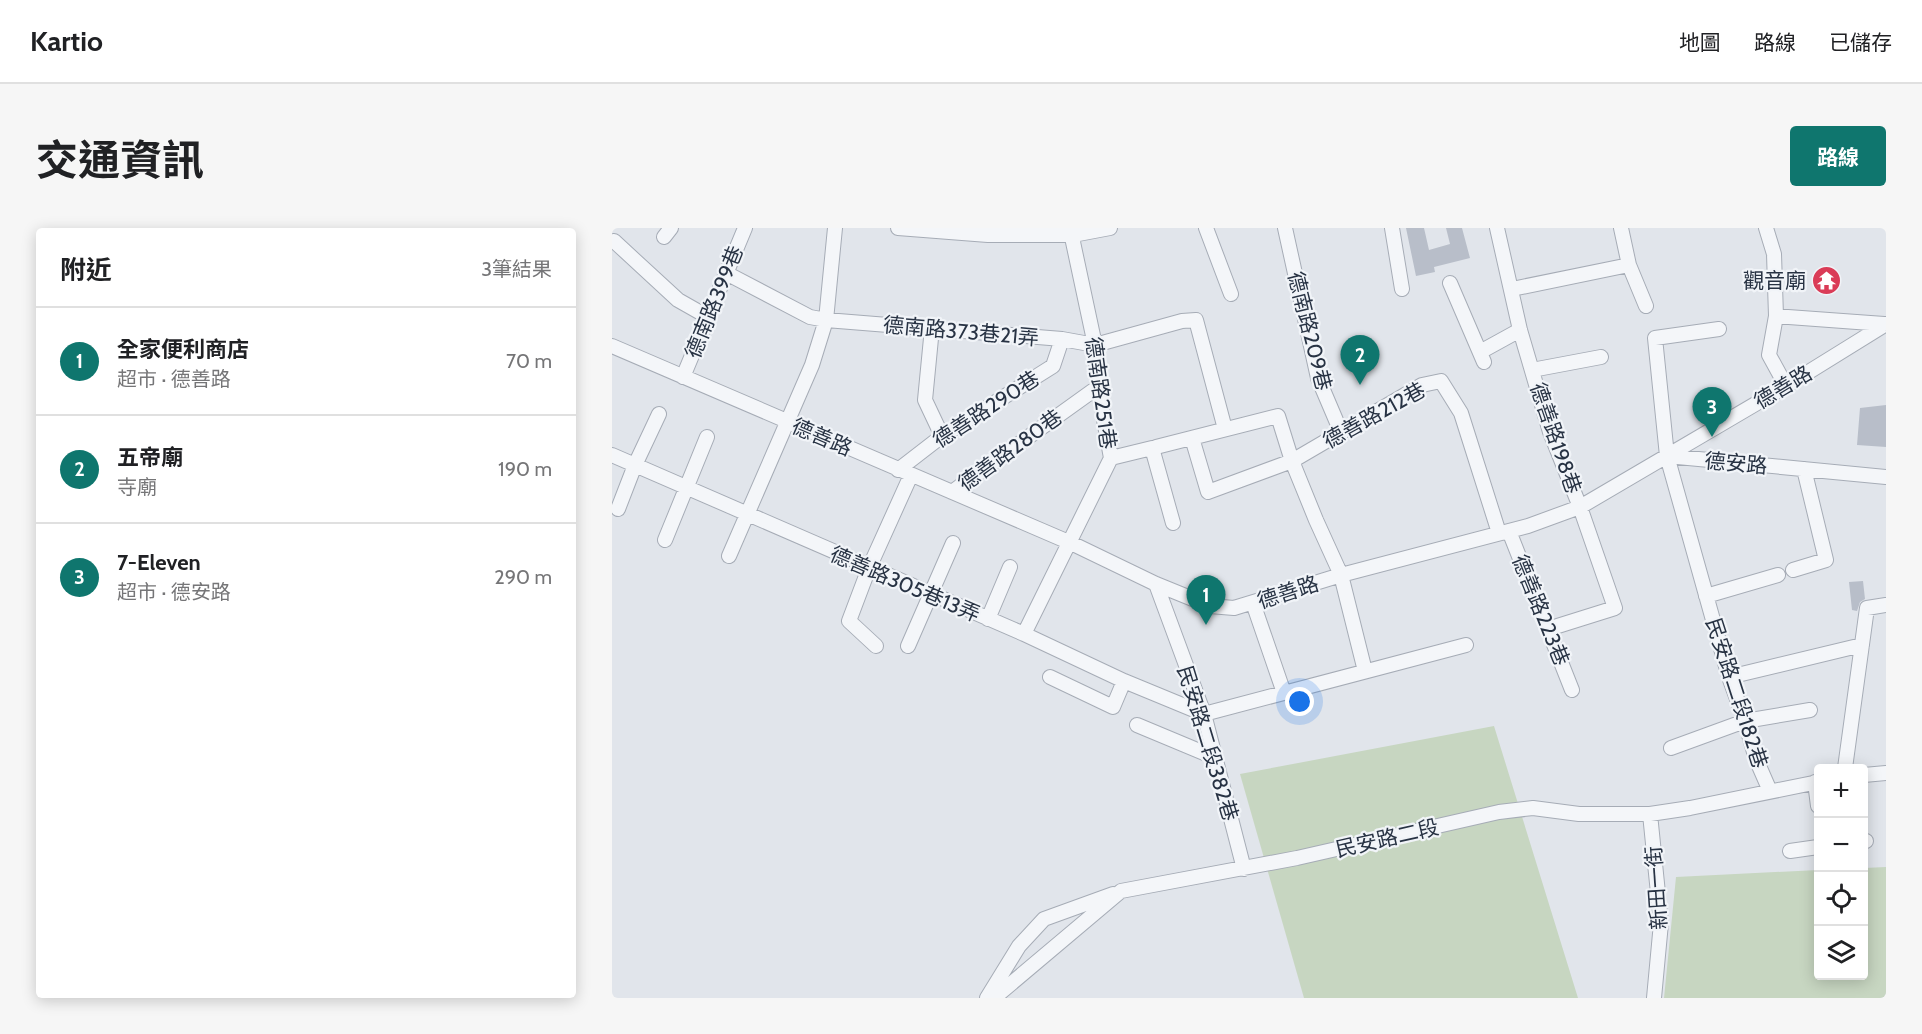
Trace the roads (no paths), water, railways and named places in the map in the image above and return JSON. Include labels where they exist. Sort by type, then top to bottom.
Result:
[{"type":"street","name":"德南路399巷","points":[[683,377],[745,228]]},
{"type":"street","points":[[729,556],[812,365],[826,320],[836,228]]},
{"type":"street","points":[[898,228],[997,231],[1072,231],[1110,228]]},
{"type":"street","points":[[1206,228],[1231,294]]},
{"type":"street","name":"德南路209巷","points":[[1285,228],[1318,378],[1341,432]]},
{"type":"street","points":[[1392,228],[1402,289]]},
{"type":"street","name":"德善路198巷","points":[[1497,228],[1520,330],[1550,432],[1580,507],[1614,608],[1548,629]]},
{"type":"street","points":[[1621,228],[1629,265],[1646,306]]},
{"type":"street","points":[[1766,228],[1774,254],[1776,316],[1768,355],[1786,386]]},
{"type":"street","name":"德南路251巷","points":[[1024,634],[1071,543],[1111,458],[1098,387],[1095,345],[1072,231]]},
{"type":"street","points":[[614,237],[678,300],[708,316]]},
{"type":"street","points":[[1512,289],[1629,265]]},
{"type":"street","name":"德南路373巷21弄","points":[[726,273],[810,317],[1062,339],[1095,345]]},
{"type":"street","points":[[1450,283],[1482,357],[1520,330]]},
{"type":"street","points":[[1776,316],[1885,324]]},
{"type":"street","points":[[1095,345],[1182,321],[1196,320],[1225,429]]},
{"type":"street","name":"德善路","points":[[612,346],[1071,543],[1156,584],[1210,606],[1234,608],[1341,575],[1528,526],[1580,507],[1786,386],[1885,324]]},
{"type":"street","points":[[932,328],[925,400],[942,436]]},
{"type":"street","name":"民安路二段182巷","points":[[1719,329],[1655,338],[1667,456],[1729,677],[1756,759],[1770,790]]},
{"type":"street","name":"德善路290巷","points":[[898,470],[942,436],[1053,366],[1062,339]]},
{"type":"street","points":[[1532,370],[1601,357]]},
{"type":"street","name":"德善路212巷","points":[[1192,438],[1208,492],[1292,460],[1422,385],[1441,381],[1461,412],[1504,532]]},
{"type":"street","name":"德善路280巷","points":[[952,492],[1098,387]]},
{"type":"street","points":[[618,509],[635,465],[659,414]]},
{"type":"street","points":[[1156,447],[1278,416],[1292,460],[1341,575],[1365,671]]},
{"type":"street","points":[[665,540],[707,437]]},
{"type":"street","points":[[1111,458],[1152,448],[1173,523]]},
{"type":"street","name":"德善路305巷13弄","points":[[612,455],[1024,634],[1124,681],[1204,714]]},
{"type":"street","name":"德安路","points":[[1667,456],[1886,477]]},
{"type":"street","points":[[1793,570],[1826,560],[1804,470]]},
{"type":"street","points":[[876,646],[849,621],[869,568],[911,475]]},
{"type":"street","name":"德善路223巷","points":[[1504,532],[1548,629],[1572,690]]},
{"type":"street","points":[[908,645],[952,543]]},
{"type":"street","points":[[988,619],[1010,567]]},
{"type":"street","name":"民安路二段182巷","points":[[1706,596],[1778,575]]},
{"type":"street","name":"民安路二段382巷","points":[[1156,584],[1204,714],[1244,869]]},
{"type":"street","points":[[1253,603],[1284,693]]},
{"type":"street","points":[[1846,764],[1867,608],[1886,605]]},
{"type":"street","points":[[1204,714],[1466,645]]},
{"type":"street","points":[[1729,677],[1862,645]]},
{"type":"street","points":[[1050,677],[1113,707],[1124,681]]},
{"type":"street","points":[[1671,748],[1745,721],[1810,710]]},
{"type":"street","points":[[1137,725],[1216,758]]},
{"type":"street","points":[[1868,775],[1886,773]]},
{"type":"street","name":"民安路二段","points":[[994,998],[1121,891],[1244,869],[1480,816],[1521,809],[1533,808],[1579,814],[1650,814],[1814,783]]},
{"type":"street","name":"新田一街","points":[[1650,814],[1661,923],[1654,998]]},
{"type":"street","points":[[1790,851],[1814,848]]},
{"type":"street","points":[[987,998],[1019,946],[1044,919],[1121,891]]},
{"type":"place","name":"觀音廟","points":[[1827,280]]},
{"type":"place","name":"五帝廟","points":[[1360,385]]},
{"type":"place","name":"7-Eleven","points":[[1712,437]]},
{"type":"place","name":"全家便利商店","points":[[1206,625]]}]
